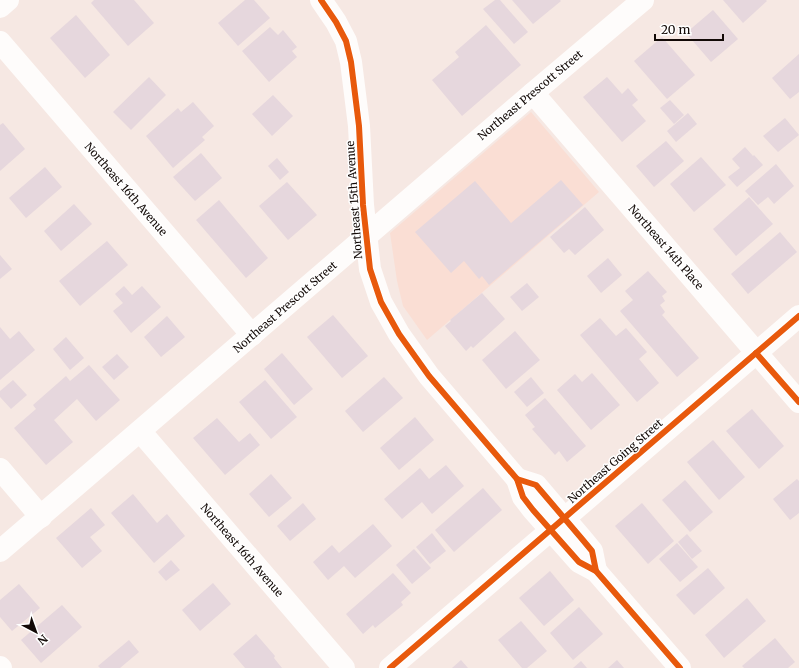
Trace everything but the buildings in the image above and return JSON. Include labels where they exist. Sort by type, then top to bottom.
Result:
[{"type":"street","points":[[0,7],[8,0]]},
{"type":"street","name":"Northeast 15th Avenue","points":[[321,0],[336,22],[346,41],[351,62],[359,126],[366,236],[370,269],[384,309],[399,334],[429,376],[517,479],[536,485],[558,524],[592,551],[596,571],[680,668]]},
{"type":"street","name":"Northeast Prescott Street","points":[[0,551],[643,0]]},
{"type":"street","name":"Northeast 16th Avenue","points":[[0,42],[252,335]]},
{"type":"street","name":"Northeast 14th Place","points":[[533,93],[799,402]]},
{"type":"street","name":"Northeast Going Street","points":[[390,668],[799,316]]},
{"type":"street","name":"Northeast 16th Avenue","points":[[140,431],[344,668]]},
{"type":"street","points":[[0,469],[41,517]]},
{"type":"shaded area","points":[[531,112],[599,192],[427,340],[403,306],[397,281],[390,233]]},
{"type":"cycle path","points":[[321,0],[336,22],[346,41],[351,62],[359,126],[363,205],[370,269],[381,302],[399,334],[429,376],[517,479],[523,497],[533,510],[579,562],[596,571],[680,668]]},
{"type":"cycle path","points":[[390,668],[799,316]]},
{"type":"cycle path","points":[[756,353],[799,402]]},
{"type":"cycle path","points":[[517,479],[536,485],[592,551],[596,571]]}]
